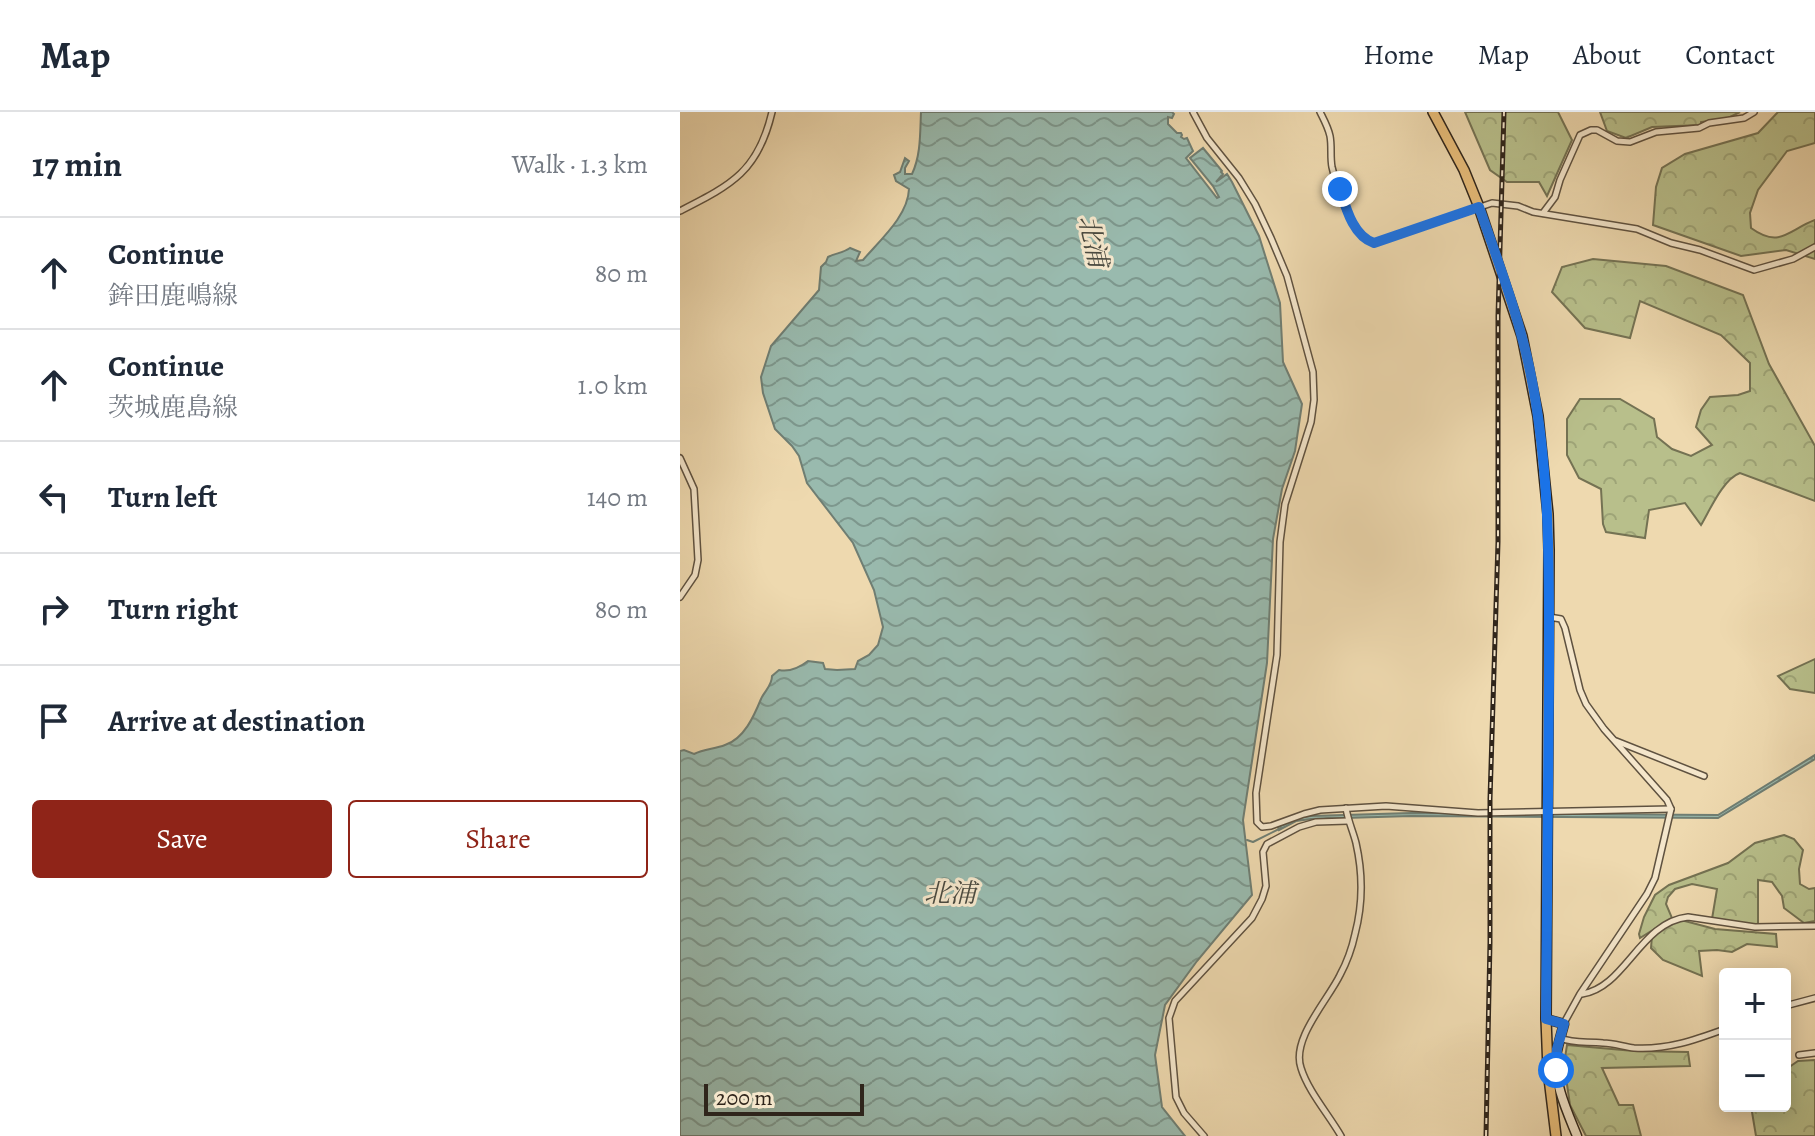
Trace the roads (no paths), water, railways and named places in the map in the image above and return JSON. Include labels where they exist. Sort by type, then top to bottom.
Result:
[{"type":"main road","points":[[1433,112],[1464,170],[1479,207],[1519,326],[1536,405],[1548,514],[1546,1019],[1556,1136]]},
{"type":"main road","points":[[1546,1019],[1564,1024],[1556,1070],[1559,1088],[1577,1136]]},
{"type":"main road","points":[[1553,1115],[1567,1111]]},
{"type":"street","points":[[680,211],[719,191],[746,169],[759,149],[772,112]]},
{"type":"street","points":[[1193,112],[1207,138],[1239,178],[1271,238],[1287,276],[1313,372],[1311,422],[1285,504],[1280,542],[1277,655],[1256,793],[1257,822],[1262,827],[1271,826],[1320,810],[1386,806],[1547,816],[1670,814]]},
{"type":"street","points":[[1320,112],[1327,125],[1331,165],[1344,202],[1357,228],[1367,241],[1374,243],[1492,203],[1637,229],[1754,270],[1793,259],[1815,247]]},
{"type":"street","points":[[1543,213],[1555,197],[1580,135],[1597,130],[1617,141],[1630,142],[1656,132],[1699,128],[1709,123],[1744,118],[1754,112]]},
{"type":"street","points":[[680,458],[694,489],[698,560],[695,575],[680,597]]},
{"type":"street","points":[[1549,617],[1561,619],[1565,628],[1586,704],[1667,800],[1670,814],[1655,878],[1647,894],[1580,994],[1564,1024]]},
{"type":"street","points":[[1615,740],[1704,776]]},
{"type":"street","points":[[1341,1136],[1305,1079],[1298,1058],[1303,1038],[1340,976],[1356,932],[1362,884],[1346,808]]},
{"type":"street","points":[[1204,1136],[1184,1113],[1176,1097],[1169,1018],[1175,1001],[1252,918],[1266,886],[1263,852],[1267,844],[1299,827],[1316,822],[1348,821]]},
{"type":"street","points":[[1580,994],[1589,993],[1611,979],[1659,927],[1678,918],[1755,927],[1815,926]]},
{"type":"street","points":[[1791,1004],[1815,998]]},
{"type":"street","points":[[1560,1038],[1571,1042],[1657,1048],[1689,1042],[1719,1031]]},
{"type":"street","points":[[1799,1055],[1815,1053]]},
{"type":"water","name":"北浦","points":[[921,112],[1172,112],[1174,114],[1172,118],[1168,117],[1168,124],[1181,133],[1181,137],[1187,138],[1193,151],[1186,158],[1217,198],[1213,186],[1190,158],[1203,148],[1222,171],[1216,182],[1227,174],[1232,182],[1259,236],[1280,303],[1283,362],[1302,404],[1295,451],[1282,489],[1273,539],[1267,663],[1243,820],[1252,895],[1165,1005],[1155,1055],[1162,1107],[1185,1136],[680,1136],[680,751],[694,754],[738,738],[752,719],[772,676],[779,670],[794,669],[808,661],[823,663],[825,669],[855,669],[858,661],[878,645],[883,627],[874,590],[853,543],[807,483],[799,456],[775,429],[761,377],[771,346],[819,290],[821,267],[828,257],[850,248],[860,252],[856,261],[863,260],[904,209],[909,189],[896,181],[894,175],[900,172],[905,158],[909,161],[905,174],[912,174],[915,167]]},
{"type":"water","points":[[1815,755],[1815,759],[1718,818],[1411,816],[1311,819],[1296,821],[1279,830],[1278,827],[1296,818],[1311,816],[1411,813],[1718,815]]},
{"type":"waterway","points":[[1247,840],[1253,842],[1281,828]]},
{"type":"railway","points":[[1486,1136],[1490,799],[1498,542],[1498,316],[1504,112]]}]
